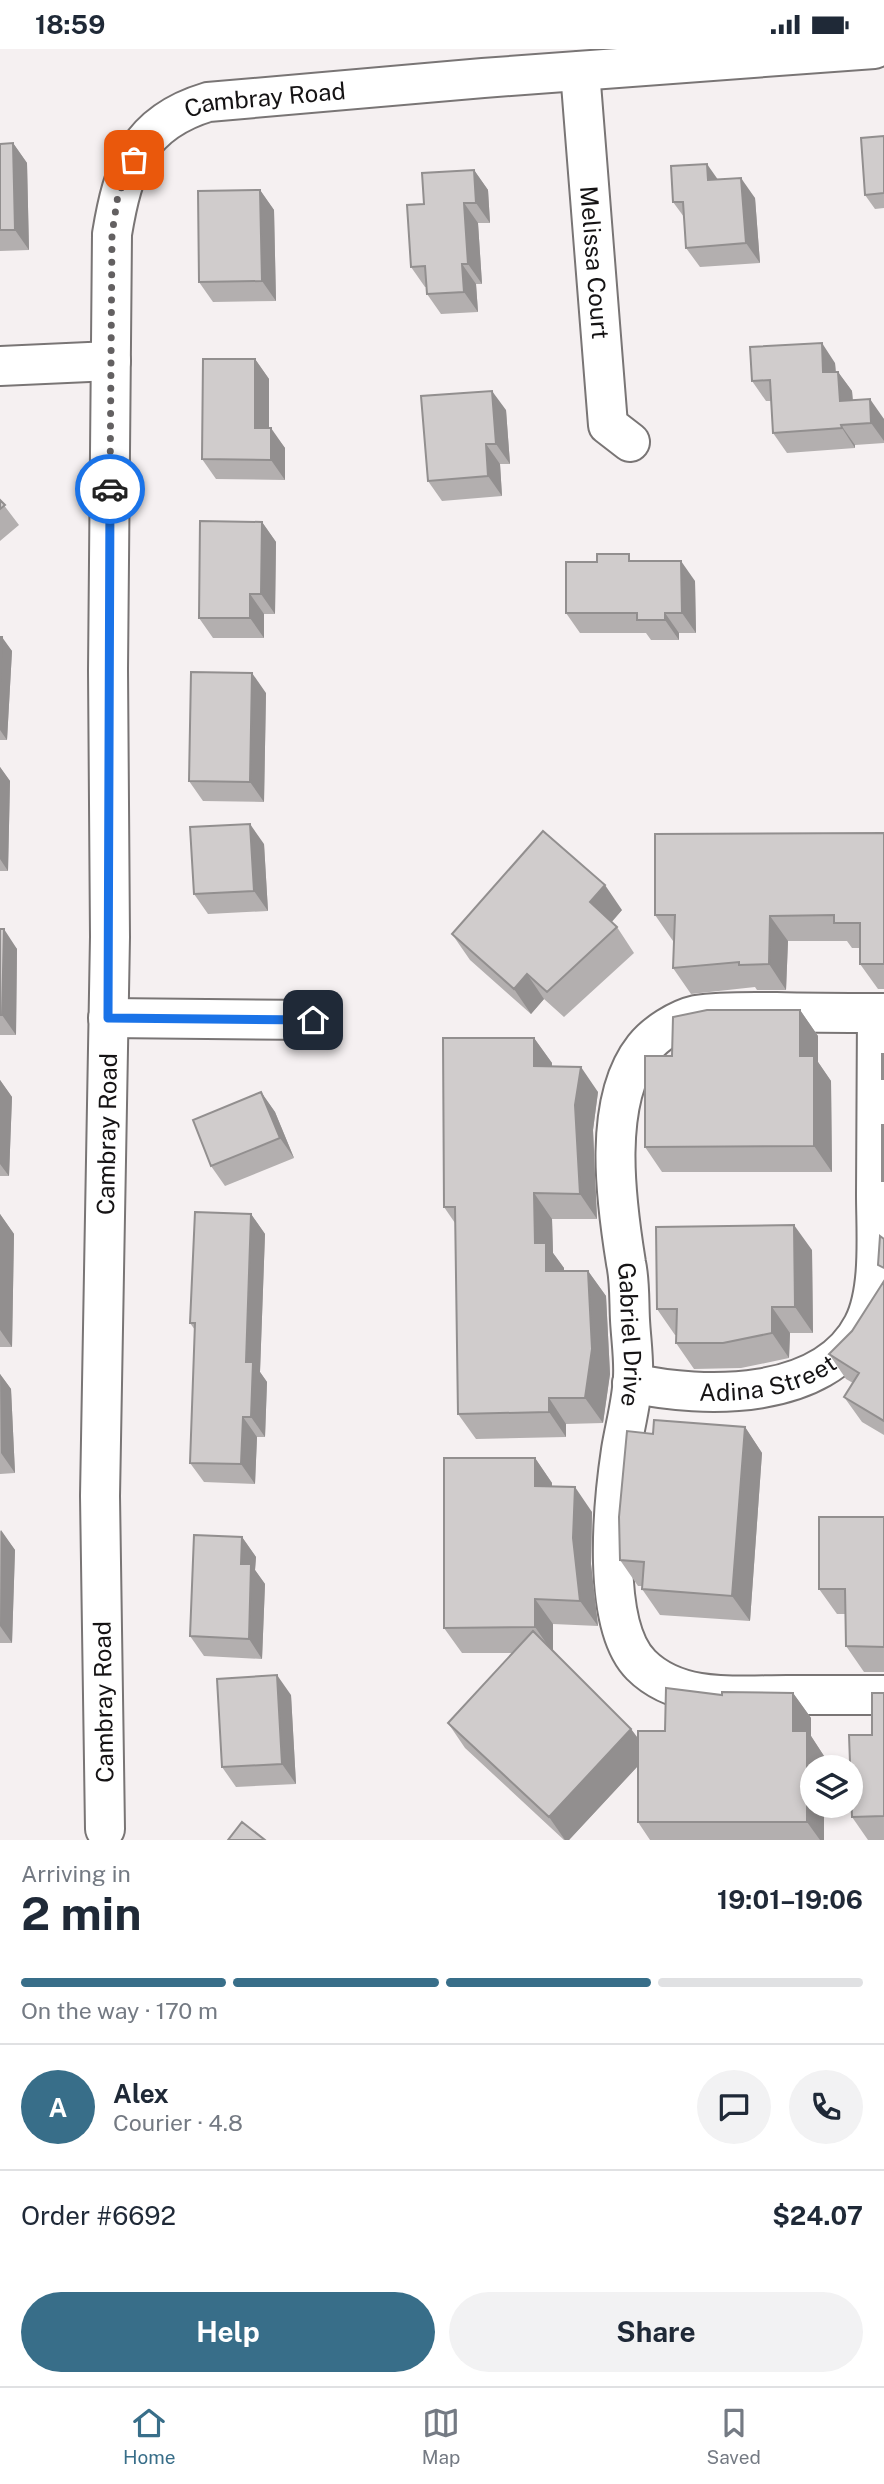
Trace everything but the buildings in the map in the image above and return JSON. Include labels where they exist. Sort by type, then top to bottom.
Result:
[{"type":"street","name":"Cambray Road","points":[[105,1829],[100,1496],[108,1018],[112,234],[118,195],[125,177],[143,143],[156,128],[180,112],[208,102],[479,64],[580,71],[874,49]]},
{"type":"street","name":"Melissa Court","points":[[580,71],[608,425],[630,442]]},
{"type":"street","points":[[0,366],[111,361]]},
{"type":"street","name":"Gabriel Drive","points":[[880,1013],[729,1012],[694,1016],[662,1032],[645,1047],[629,1072],[616,1118],[620,1238],[627,1265],[632,1383],[621,1452],[614,1524],[614,1586],[621,1631],[629,1649],[640,1665],[673,1686],[711,1695],[884,1695]]},
{"type":"street","name":"Adina Street","points":[[632,1383],[692,1392],[770,1386],[808,1376],[834,1360],[853,1341],[871,1306],[875,1262],[880,1013]]},
{"type":"street","points":[[108,1018],[313,1020]]},
{"type":"way so far","points":[[110,489],[112,234],[118,195],[134,160]]},
{"type":"route","points":[[110,489],[108,1018],[313,1020]]}]
